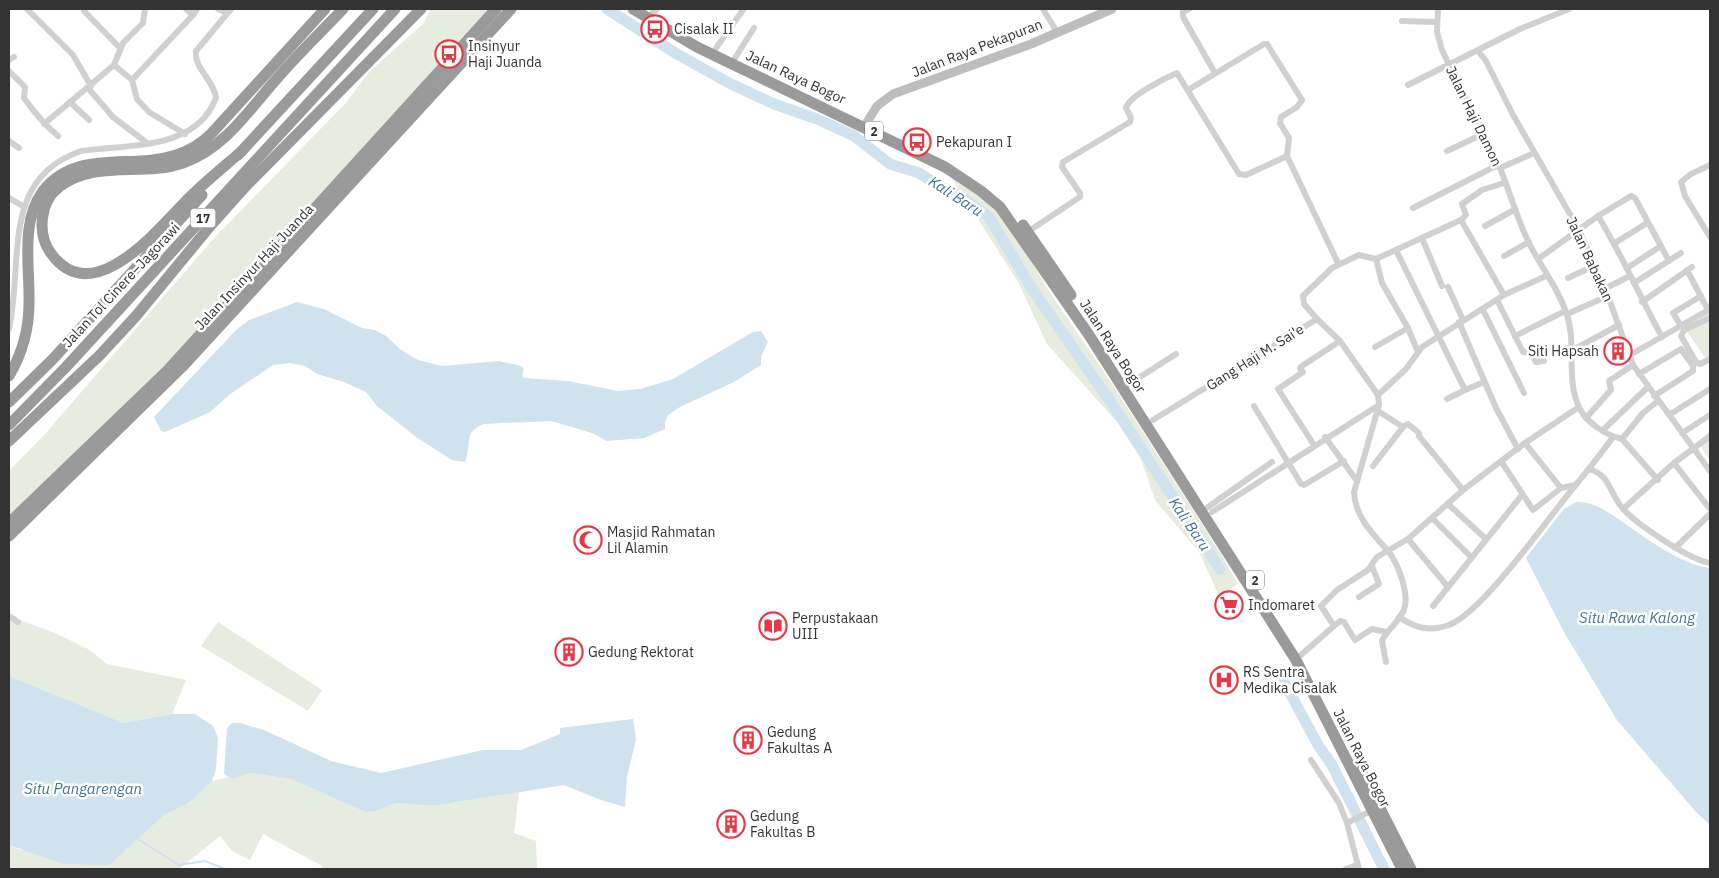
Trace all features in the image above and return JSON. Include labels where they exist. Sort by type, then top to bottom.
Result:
[{"type":"highway","points":[[9,376],[23,345],[30,305],[29,228],[31,215],[44,191],[61,175],[79,167],[108,161],[174,156],[196,146],[211,134],[325,9]]},
{"type":"highway","points":[[243,150],[191,196],[140,248],[112,268],[95,272],[76,271],[61,264],[48,249],[42,231],[43,216],[47,203],[58,187],[82,174],[105,170],[160,168],[184,163],[210,150],[248,112],[279,76],[343,9]]},
{"type":"highway","name":"Jalan Tol Cinere–Jagorawi","points":[[9,402],[53,359],[373,9]]},
{"type":"highway","name":"Jalan Tol Cinere–Jagorawi","points":[[9,425],[66,367],[395,9]]},
{"type":"highway","points":[[9,441],[100,355],[136,316],[245,187],[421,9]]},
{"type":"highway","name":"Jalan Insinyur Haji Juanda","points":[[10,528],[173,364],[496,9]]},
{"type":"highway","name":"Jalan Insinyur Haji Juanda","points":[[10,528],[184,365],[510,9]]},
{"type":"highway","name":"Jalan Raya Bogor","points":[[632,9],[697,47],[949,161],[1005,203],[1116,369],[1296,660],[1402,869]]},
{"type":"highway","name":"Jalan Raya Bogor","points":[[653,10],[734,58],[866,123]]},
{"type":"highway","name":"Jalan Raya Bogor","points":[[1116,369],[1129,384],[1301,656],[1372,811],[1411,869]]},
{"type":"main road","name":"Jalan Raya Pekapuran","points":[[866,123],[877,106],[893,94],[1058,32],[1109,9]]},
{"type":"street","points":[[27,9],[73,55],[90,87],[113,117],[147,143]]},
{"type":"street","points":[[44,124],[114,65],[120,48],[143,23],[146,9]]},
{"type":"street","points":[[132,80],[195,12],[186,9]]},
{"type":"street","points":[[218,9],[229,11]]},
{"type":"street","points":[[1043,9],[1058,32]]},
{"type":"street","points":[[1189,9],[1184,12],[1183,17],[1215,73]]},
{"type":"street","name":"Jalan Haji Damon","points":[[1438,9],[1436,22],[1442,50],[1499,166],[1514,210],[1529,242]]},
{"type":"street","points":[[1408,86],[1520,29],[1569,9]]},
{"type":"street","points":[[716,48],[743,10]]},
{"type":"street","points":[[84,11],[120,48]]},
{"type":"street","points":[[9,329],[17,228],[24,195],[39,175],[67,155],[81,151],[175,138],[184,134],[201,121],[216,98],[214,89],[198,64],[195,54],[198,46],[229,11]]},
{"type":"street","points":[[1402,21],[1436,22]]},
{"type":"street","points":[[734,58],[754,28]]},
{"type":"street","points":[[1188,90],[1264,44],[1267,44],[1302,100],[1297,107],[1280,119],[1280,123],[1289,138],[1287,156],[1338,263]]},
{"type":"street","name":"Jalan Babakan","points":[[1478,51],[1486,61],[1534,153],[1579,230],[1608,296],[1633,364],[1710,471]]},
{"type":"street","points":[[114,65],[132,80],[137,99],[149,112],[184,134]]},
{"type":"street","points":[[9,71],[25,87],[24,98],[44,124],[58,136]]},
{"type":"street","points":[[1025,234],[1080,197],[1062,164],[1130,122],[1131,118],[1126,108],[1128,103],[1150,87],[1177,73],[1239,174],[1246,175],[1287,156]]},
{"type":"street","points":[[70,102],[89,120]]},
{"type":"street","points":[[1447,151],[1483,134]]},
{"type":"street","points":[[9,141],[19,148]]},
{"type":"street","points":[[1413,208],[1499,166],[1534,153]]},
{"type":"street","points":[[1710,165],[1681,182],[1685,196],[1710,237]]},
{"type":"street","points":[[1317,319],[1304,304],[1303,296],[1338,263],[1359,255],[1376,259],[1460,220],[1465,216],[1461,206],[1464,202],[1482,190],[1504,183]]},
{"type":"street","points":[[1538,259],[1598,216],[1631,196],[1635,198],[1669,261]]},
{"type":"street","points":[[9,198],[21,205]]},
{"type":"street","points":[[1485,226],[1514,210]]},
{"type":"street","points":[[1598,216],[1615,243],[1642,302],[1662,337]]},
{"type":"street","points":[[1460,220],[1504,295]]},
{"type":"street","points":[[1615,243],[1647,223]]},
{"type":"street","points":[[1422,238],[1461,321],[1484,382],[1518,449]]},
{"type":"street","points":[[1504,256],[1529,242],[1566,312],[1572,350],[1572,379],[1579,406],[1586,418],[1613,437],[1622,439],[1658,480]]},
{"type":"street","points":[[1627,268],[1661,246]]},
{"type":"street","points":[[1396,250],[1465,390]]},
{"type":"street","points":[[1634,283],[1681,253]]},
{"type":"street","points":[[9,261],[16,256]]},
{"type":"street","points":[[1376,259],[1382,283],[1408,328],[1418,352]]},
{"type":"street","points":[[1568,278],[1594,266]]},
{"type":"street","points":[[1630,355],[1709,310],[1690,269],[1642,302]]},
{"type":"street","points":[[1378,395],[1406,369],[1418,352],[1461,321],[1483,310],[1504,295],[1546,276]]},
{"type":"street","points":[[1604,289],[1630,276]]},
{"type":"street","points":[[1515,336],[1566,312],[1608,296]]},
{"type":"street","points":[[1681,326],[1674,313],[1701,296]]},
{"type":"street","points":[[1497,300],[1523,352],[1530,352],[1536,362],[1544,361]]},
{"type":"street","points":[[1483,310],[1524,393]]},
{"type":"street","points":[[1710,318],[1684,330],[1681,336],[1696,362],[1700,364],[1710,360]]},
{"type":"street","name":"Gang Haji M. Sai'e","points":[[1152,420],[1317,319],[1340,341],[1378,395],[1379,408]]},
{"type":"street","points":[[1572,350],[1619,325]]},
{"type":"street","points":[[1375,348],[1408,328]]},
{"type":"street","points":[[1314,445],[1278,388],[1303,372],[1300,368],[1302,366],[1340,341]]},
{"type":"street","points":[[1622,439],[1656,398],[1693,371],[1693,366],[1681,349],[1639,374]]},
{"type":"street","points":[[1129,384],[1176,354]]},
{"type":"street","points":[[1586,418],[1611,390],[1609,381],[1633,364]]},
{"type":"street","points":[[1447,399],[1484,382]]},
{"type":"street","points":[[1603,430],[1648,387]]},
{"type":"street","points":[[1669,415],[1710,389]]},
{"type":"street","points":[[1254,406],[1288,464],[1303,485],[1344,462]]},
{"type":"street","points":[[1334,626],[1321,605],[1337,590],[1372,566],[1377,557],[1408,540],[1449,505],[1463,490],[1525,442],[1579,406]]},
{"type":"street","points":[[1379,408],[1403,427]]},
{"type":"street","points":[[1210,510],[1288,464],[1325,438],[1379,408]]},
{"type":"street","points":[[1379,408],[1357,481],[1354,503],[1375,538],[1388,552],[1402,583],[1406,598],[1406,605],[1399,617],[1386,632],[1382,641],[1386,662]]},
{"type":"street","points":[[1682,433],[1710,415]]},
{"type":"street","points":[[1373,466],[1403,427],[1408,424],[1419,433],[1419,436],[1463,490]]},
{"type":"street","points":[[1623,509],[1658,480],[1692,447],[1710,436]]},
{"type":"street","points":[[1399,617],[1412,626],[1423,629],[1448,625],[1460,619],[1499,579],[1589,470],[1613,437]]},
{"type":"street","points":[[1325,438],[1357,481]]},
{"type":"street","points":[[1525,442],[1561,488]]},
{"type":"street","points":[[1210,510],[1272,462]]},
{"type":"street","points":[[1501,462],[1533,510],[1561,488],[1576,485]]},
{"type":"street","points":[[1674,463],[1710,509]]},
{"type":"street","points":[[1589,470],[1598,472],[1605,478],[1623,509],[1675,548],[1693,558],[1710,563]]},
{"type":"street","points":[[1433,606],[1471,556],[1522,495]]},
{"type":"street","points":[[1449,505],[1486,539]]},
{"type":"street","points":[[1675,548],[1710,514]]},
{"type":"street","points":[[1433,519],[1471,556]]},
{"type":"street","points":[[1408,540],[1448,587]]},
{"type":"street","points":[[1359,597],[1379,584],[1372,566]]},
{"type":"street","points":[[9,616],[18,622]]},
{"type":"street","points":[[1301,656],[1340,622],[1344,622],[1355,640],[1372,629],[1386,632]]},
{"type":"street","points":[[1311,760],[1332,790],[1349,822],[1358,867],[1346,869]]},
{"type":"street","points":[[1349,822],[1372,811]]},
{"type":"shaded area","points":[[431,9],[489,9],[151,381],[9,517],[9,471],[46,433],[214,238],[345,104],[370,71],[423,24]]},
{"type":"shaded area","points":[[918,159],[948,169],[1000,211],[1056,302],[1113,385],[1221,554],[1238,584],[1219,596],[1199,552],[1155,500],[1135,442],[1047,344],[1018,282],[952,178]]},
{"type":"shaded area","points":[[1710,307],[1710,364],[1682,325]]},
{"type":"shaded area","points":[[1710,438],[1710,461],[1700,445]]},
{"type":"shaded area","points":[[9,616],[55,633],[88,649],[107,664],[186,680],[172,714],[124,723],[9,676]]},
{"type":"shaded area","points":[[218,622],[322,690],[308,711],[201,646]]},
{"type":"shaded area","points":[[250,773],[291,779],[365,812],[376,811],[396,803],[432,806],[519,792],[514,833],[536,841],[537,869],[320,869],[322,866],[263,834],[250,860],[232,851],[220,836],[179,869],[9,869],[9,845],[20,850],[146,831],[163,816],[189,803],[212,781]]},
{"type":"water","points":[[297,302],[324,309],[362,328],[375,330],[418,360],[442,366],[499,361],[521,366],[524,369],[522,375],[524,378],[568,381],[618,391],[640,389],[673,379],[753,332],[761,331],[768,342],[761,357],[761,365],[734,382],[680,407],[668,415],[665,429],[644,438],[607,441],[592,433],[551,421],[484,424],[473,430],[469,439],[465,462],[452,460],[416,437],[377,406],[366,392],[344,382],[317,374],[305,366],[290,363],[273,365],[229,395],[210,412],[165,432],[161,431],[154,417],[236,330],[249,320]]},
{"type":"water","name":"Situ Rawa Kalong","points":[[1576,502],[1592,504],[1614,516],[1670,554],[1690,563],[1710,568],[1710,825],[1696,812],[1617,720],[1565,634],[1526,558],[1563,510]]},
{"type":"water","name":"Situ Pangarengan","points":[[9,676],[124,723],[172,714],[195,714],[213,726],[218,738],[216,769],[212,781],[189,803],[163,816],[109,865],[64,864],[9,845]]},
{"type":"water","points":[[633,719],[636,739],[627,777],[625,807],[601,800],[564,785],[432,806],[396,803],[376,811],[365,812],[291,779],[250,773],[232,779],[224,774],[227,728],[232,723],[240,723],[264,730],[331,761],[381,773],[483,750],[521,750],[560,734],[560,728]]},
{"type":"waterway","name":"Kali Baru","points":[[607,9],[677,54],[729,83],[774,104],[817,119],[854,136],[890,164],[919,173],[960,196],[989,217],[1032,289],[1112,404],[1220,569]]},
{"type":"waterway","name":"Kali Baru","points":[[1284,682],[1318,745],[1332,765],[1384,869]]},
{"type":"waterway","points":[[138,839],[179,865],[205,861],[225,869]]},
{"type":"place","name":"Cisalak II","points":[[655,29]]},
{"type":"place","name":"Insinyur Haji Juanda","points":[[449,54]]},
{"type":"place","name":"Pekapuran I","points":[[917,142]]},
{"type":"place","name":"Siti Hapsah","points":[[1618,351]]},
{"type":"place","name":"Masjid Rahmatan Lil Alamin","points":[[588,540]]},
{"type":"place","name":"Indomaret","points":[[1229,605]]},
{"type":"place","name":"Perpustakaan UIII","points":[[773,626]]},
{"type":"place","name":"Gedung Rektorat","points":[[569,652]]},
{"type":"place","name":"RS Sentra Medika Cisalak","points":[[1224,680]]},
{"type":"place","name":"Gedung Fakultas A","points":[[748,740]]},
{"type":"place","name":"Gedung Fakultas B","points":[[731,824]]}]
